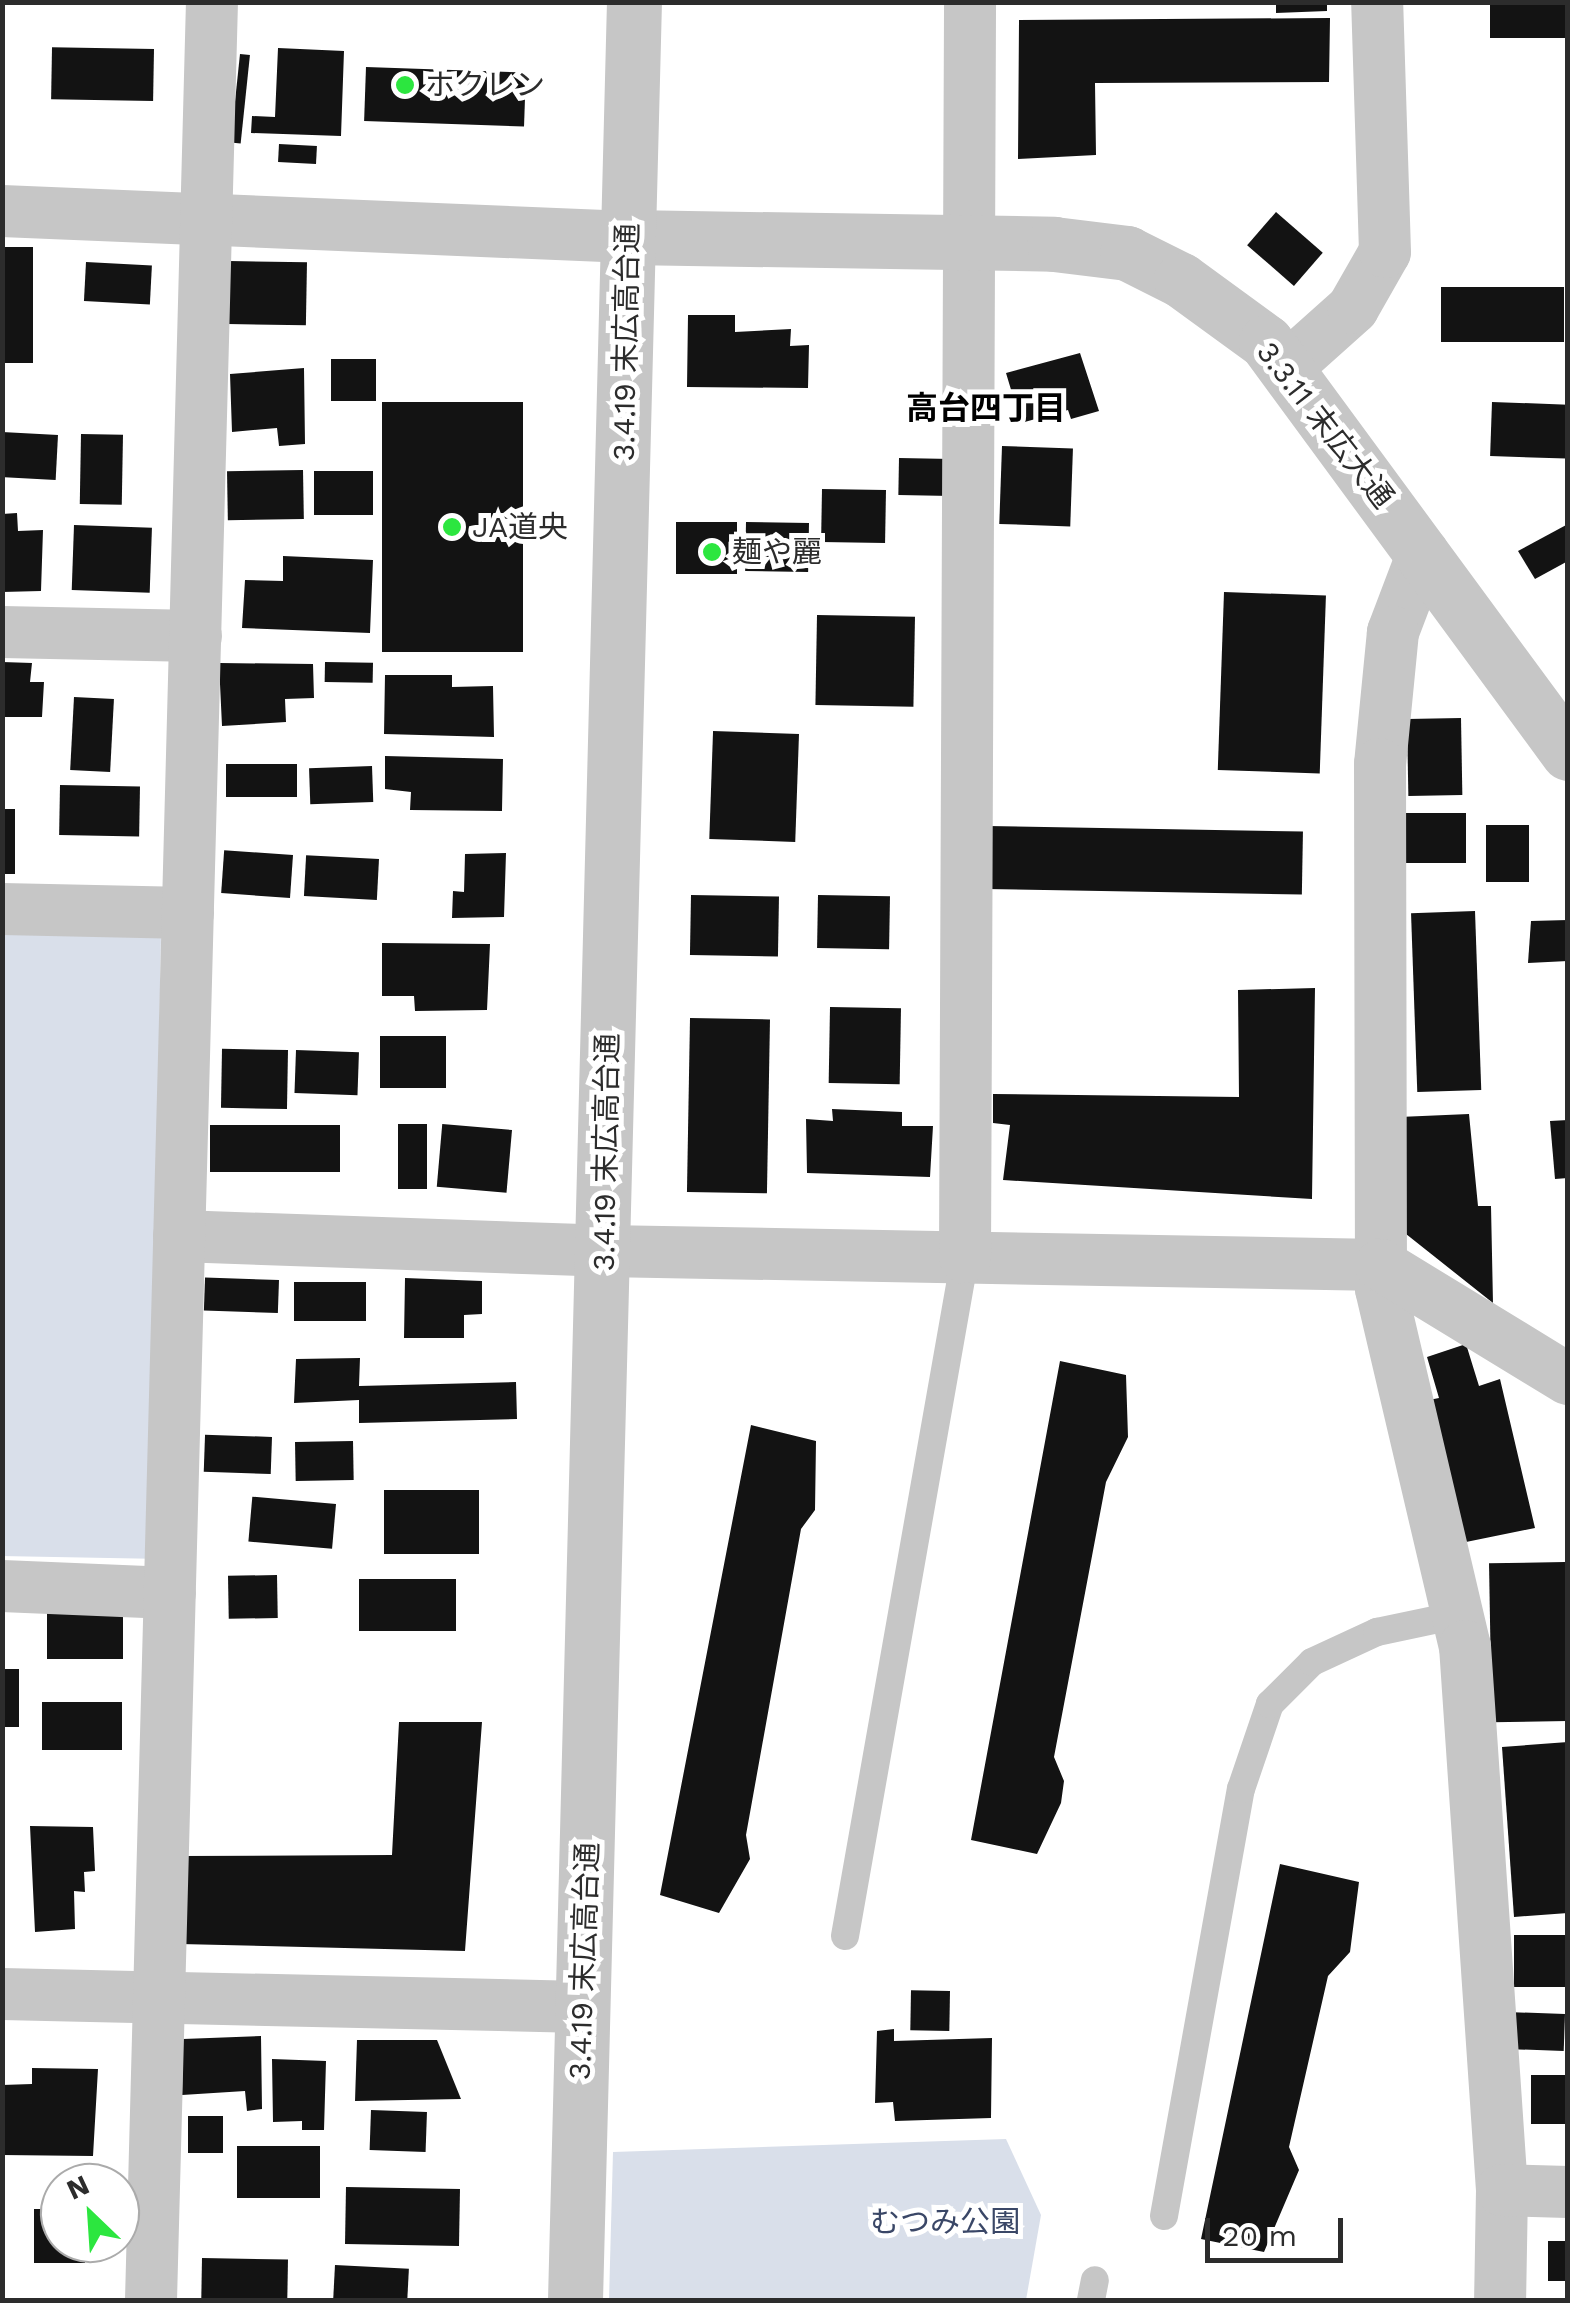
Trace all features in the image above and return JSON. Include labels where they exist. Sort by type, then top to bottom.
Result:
[{"type":"street","points":[[151,2300],[212,2]]},
{"type":"street","name":"3.4.19 末広高台通","points":[[575,2300],[634,2]]},
{"type":"street","points":[[964,1257],[970,2]]},
{"type":"street","points":[[1286,368],[1353,308],[1385,252],[1377,2]]},
{"type":"street","points":[[2,211],[628,237]]},
{"type":"street","name":"3.3.11 末広大通","points":[[628,237],[966,244],[1127,253],[1181,280],[1266,342],[1568,752]]},
{"type":"street","points":[[1423,554],[1393,632],[1380,764],[1380,1264],[1458,1615],[1502,2190],[1500,2300]]},
{"type":"street","points":[[2,632],[196,636]]},
{"type":"street","points":[[2,909],[188,912]]},
{"type":"street","points":[[180,1236],[604,1251],[1380,1264],[1568,1379]]},
{"type":"street","points":[[2,1586],[170,1593]]},
{"type":"street","points":[[2,1994],[583,2007]]},
{"type":"street","points":[[1502,2190],[1568,2192]]},
{"type":"lane","points":[[845,1936],[964,1257]]},
{"type":"lane","points":[[1164,2216],[1241,1789],[1270,1704],[1312,1662],[1377,1632],[1458,1615]]},
{"type":"green space","points":[[3,933],[161,936],[150,1559],[2,1556]]},
{"type":"green space","name":"むつみ公園","points":[[1006,2139],[1041,2215],[1026,2300],[609,2300],[613,2152]]},
{"type":"building","points":[[1276,2],[1327,2],[1327,11],[1276,13]]},
{"type":"building","points":[[1490,2],[1567,2],[1567,38],[1490,38]]},
{"type":"building","points":[[1330,18],[1329,82],[1095,83],[1096,155],[1018,159],[1019,20]]},
{"type":"building","points":[[52,47],[154,49],[153,101],[51,99]]},
{"type":"building","points":[[278,48],[344,51],[341,136],[251,133],[252,116],[275,117]]},
{"type":"building","points":[[240,54],[250,55],[241,144],[231,143]]},
{"type":"building","points":[[366,67],[526,73],[524,127],[364,121]]},
{"type":"building","points":[[279,144],[317,146],[316,164],[278,162]]},
{"type":"building","points":[[1276,212],[1323,253],[1294,286],[1247,245]]},
{"type":"building","points":[[2,247],[33,247],[33,363],[2,363]]},
{"type":"building","points":[[229,261],[307,262],[306,325],[228,324]]},
{"type":"building","points":[[86,262],[152,265],[150,304],[84,301]]},
{"type":"building","points":[[1441,287],[1564,287],[1564,342],[1441,342]]},
{"type":"building","points":[[688,315],[735,315],[735,332],[791,329],[790,346],[809,345],[808,388],[687,387]]},
{"type":"building","points":[[1080,353],[1099,411],[1071,419],[1068,410],[1021,423],[1006,373]]},
{"type":"building","points":[[331,359],[376,359],[376,401],[331,401]]},
{"type":"building","points":[[304,368],[305,444],[279,446],[277,428],[232,432],[230,374]]},
{"type":"building","name":"JA道央","points":[[382,402],[523,402],[523,652],[382,652]]},
{"type":"building","points":[[1492,402],[1568,405],[1566,459],[1490,456]]},
{"type":"building","points":[[2,432],[58,435],[56,480],[2,477]]},
{"type":"building","points":[[81,434],[123,435],[122,505],[80,504]]},
{"type":"building","points":[[1002,446],[1073,448],[1070,526],[999,524]]},
{"type":"building","points":[[899,458],[952,459],[951,496],[898,495]]},
{"type":"building","points":[[303,470],[304,519],[228,520],[227,471]]},
{"type":"building","points":[[314,471],[373,471],[373,515],[314,515]]},
{"type":"building","points":[[822,489],[886,490],[885,543],[821,542]]},
{"type":"building","points":[[17,513],[18,531],[43,530],[41,591],[2,592],[2,514]]},
{"type":"building","points":[[676,522],[737,522],[737,574],[676,574]]},
{"type":"building","points":[[746,522],[809,523],[808,572],[745,571]]},
{"type":"building","points":[[1568,524],[1568,561],[1535,579],[1518,551]]},
{"type":"building","points":[[74,525],[152,528],[150,593],[72,590]]},
{"type":"building","points":[[283,556],[373,560],[370,633],[242,628],[245,580],[283,581]]},
{"type":"building","points":[[1224,592],[1326,596],[1320,773],[1218,770]]},
{"type":"building","points":[[817,615],[915,617],[913,707],[815,705]]},
{"type":"building","points":[[2,662],[32,663],[30,682],[44,682],[42,717],[2,717]]},
{"type":"building","points":[[325,662],[373,663],[373,683],[325,682]]},
{"type":"building","points":[[219,663],[313,664],[314,698],[285,699],[286,722],[222,726]]},
{"type":"building","points":[[385,675],[452,675],[452,687],[493,686],[494,737],[384,734]]},
{"type":"building","points":[[74,697],[114,699],[110,772],[70,770]]},
{"type":"building","points":[[1461,718],[1462,795],[1408,796],[1407,719]]},
{"type":"building","points":[[713,731],[799,734],[795,842],[709,839]]},
{"type":"building","points":[[385,756],[503,759],[502,811],[410,810],[411,792],[385,789]]},
{"type":"building","points":[[226,764],[297,764],[297,797],[226,797]]},
{"type":"building","points":[[372,766],[373,802],[310,804],[309,768]]},
{"type":"building","points":[[60,785],[140,786],[139,836],[59,835]]},
{"type":"building","points":[[2,809],[15,809],[15,874],[2,874]]},
{"type":"building","points":[[1405,813],[1466,813],[1466,863],[1405,863]]},
{"type":"building","points":[[1486,825],[1529,825],[1529,882],[1486,882]]},
{"type":"building","points":[[987,826],[1303,832],[1302,895],[986,889]]},
{"type":"building","points":[[224,850],[293,855],[290,898],[221,893]]},
{"type":"building","points":[[506,853],[504,917],[452,918],[453,891],[464,892],[465,854]]},
{"type":"building","points":[[306,855],[379,859],[377,900],[304,896]]},
{"type":"building","points":[[691,895],[779,897],[778,957],[690,955]]},
{"type":"building","points":[[818,895],[890,896],[889,949],[817,948]]},
{"type":"building","points":[[1475,911],[1481,1090],[1417,1092],[1411,913]]},
{"type":"building","points":[[1568,920],[1568,961],[1528,963],[1531,921]]},
{"type":"building","points":[[382,943],[490,944],[487,1010],[415,1011],[414,996],[382,996]]},
{"type":"building","points":[[1315,988],[1312,1199],[1003,1180],[1010,1125],[993,1123],[993,1094],[1239,1097],[1238,990]]},
{"type":"building","points":[[830,1007],[901,1008],[900,1084],[829,1083]]},
{"type":"building","points":[[690,1018],[770,1019],[767,1193],[687,1192]]},
{"type":"building","points":[[380,1036],[446,1036],[446,1088],[380,1088]]},
{"type":"building","points":[[222,1049],[288,1050],[287,1109],[221,1108]]},
{"type":"building","points":[[296,1050],[359,1052],[357,1095],[294,1093]]},
{"type":"building","points":[[832,1109],[902,1112],[902,1126],[933,1126],[930,1177],[807,1173],[806,1119],[833,1121]]},
{"type":"building","points":[[1469,1114],[1478,1206],[1491,1206],[1493,1303],[1401,1230],[1399,1117]]},
{"type":"building","points":[[1568,1120],[1568,1178],[1555,1179],[1550,1121]]},
{"type":"building","points":[[398,1124],[427,1124],[427,1189],[398,1189]]},
{"type":"building","points":[[442,1124],[512,1130],[507,1193],[437,1187]]},
{"type":"building","points":[[210,1125],[340,1125],[340,1172],[210,1172]]},
{"type":"building","points":[[205,1277],[279,1280],[278,1313],[204,1310]]},
{"type":"building","points":[[405,1278],[482,1281],[482,1314],[464,1315],[464,1338],[404,1338]]},
{"type":"building","points":[[294,1282],[366,1282],[366,1321],[294,1321]]},
{"type":"building","points":[[1466,1344],[1479,1386],[1500,1379],[1535,1528],[1466,1542],[1429,1400],[1439,1398],[1427,1357]]},
{"type":"building","points":[[360,1358],[359,1386],[516,1382],[517,1419],[359,1423],[359,1400],[294,1403],[296,1359]]},
{"type":"building","points":[[1060,1361],[1126,1375],[1128,1437],[1106,1482],[1054,1757],[1064,1781],[1061,1803],[1037,1854],[971,1840]]},
{"type":"building","points":[[751,1425],[816,1441],[815,1510],[801,1529],[746,1835],[750,1859],[719,1913],[660,1895]]},
{"type":"building","points":[[205,1435],[272,1437],[271,1474],[204,1472]]},
{"type":"building","points":[[353,1441],[354,1480],[296,1481],[295,1442]]},
{"type":"building","points":[[384,1490],[479,1490],[479,1554],[384,1554]]},
{"type":"building","points":[[252,1497],[336,1504],[332,1549],[248,1542]]},
{"type":"building","points":[[1565,1562],[1568,1721],[1492,1722],[1489,1563]]},
{"type":"building","points":[[277,1575],[278,1618],[229,1619],[228,1576]]},
{"type":"building","points":[[359,1579],[456,1579],[456,1631],[359,1631]]},
{"type":"building","points":[[47,1611],[123,1611],[123,1659],[47,1659]]},
{"type":"building","points":[[2,1669],[19,1669],[19,1727],[2,1727]]},
{"type":"building","points":[[42,1702],[122,1702],[122,1750],[42,1750]]},
{"type":"building","points":[[399,1722],[482,1722],[465,1951],[180,1944],[182,1856],[392,1855]]},
{"type":"building","points":[[1568,1742],[1568,1913],[1514,1917],[1502,1747]]},
{"type":"building","points":[[30,1826],[93,1827],[95,1871],[84,1872],[85,1892],[74,1891],[75,1929],[35,1932]]},
{"type":"building","points":[[1280,1864],[1359,1882],[1350,1952],[1328,1976],[1289,2147],[1299,2170],[1264,2252],[1201,2239]]},
{"type":"building","points":[[1514,1935],[1568,1935],[1568,1987],[1514,1987]]},
{"type":"building","points":[[911,1990],[950,1991],[949,2031],[910,2030]]},
{"type":"building","points":[[1513,2012],[1565,2014],[1564,2051],[1512,2049]]},
{"type":"building","points":[[894,2029],[894,2041],[992,2038],[991,2118],[895,2121],[893,2102],[875,2103],[877,2031]]},
{"type":"building","points":[[261,2036],[262,2109],[247,2111],[245,2091],[182,2095],[183,2039]]},
{"type":"building","points":[[357,2040],[437,2040],[461,2099],[355,2101]]},
{"type":"building","points":[[272,2059],[326,2061],[324,2130],[302,2130],[302,2121],[273,2122]]},
{"type":"building","points":[[32,2068],[98,2069],[93,2156],[2,2155],[2,2085],[32,2084]]},
{"type":"building","points":[[1531,2075],[1568,2075],[1568,2124],[1531,2124]]},
{"type":"building","points":[[371,2110],[427,2112],[426,2152],[370,2150]]},
{"type":"building","points":[[188,2116],[223,2116],[223,2153],[188,2153]]},
{"type":"building","points":[[237,2146],[320,2146],[320,2198],[237,2198]]},
{"type":"building","points":[[346,2187],[460,2189],[459,2246],[345,2244]]},
{"type":"building","points":[[34,2209],[40,2209],[40,2263],[34,2263]]},
{"type":"building","points":[[1548,2241],[1568,2241],[1568,2281],[1548,2281]]},
{"type":"building","points":[[202,2258],[288,2260],[287,2300],[201,2300]]},
{"type":"building","points":[[335,2265],[409,2269],[407,2300],[333,2300]]},
{"type":"place","name":"ホクレン","points":[[405,85]]},
{"type":"place","name":"JA道央","points":[[452,527]]},
{"type":"place","name":"麺や麗","points":[[712,552]]},
{"type":"district","name":"高台四丁目","points":[[986,408]]}]
